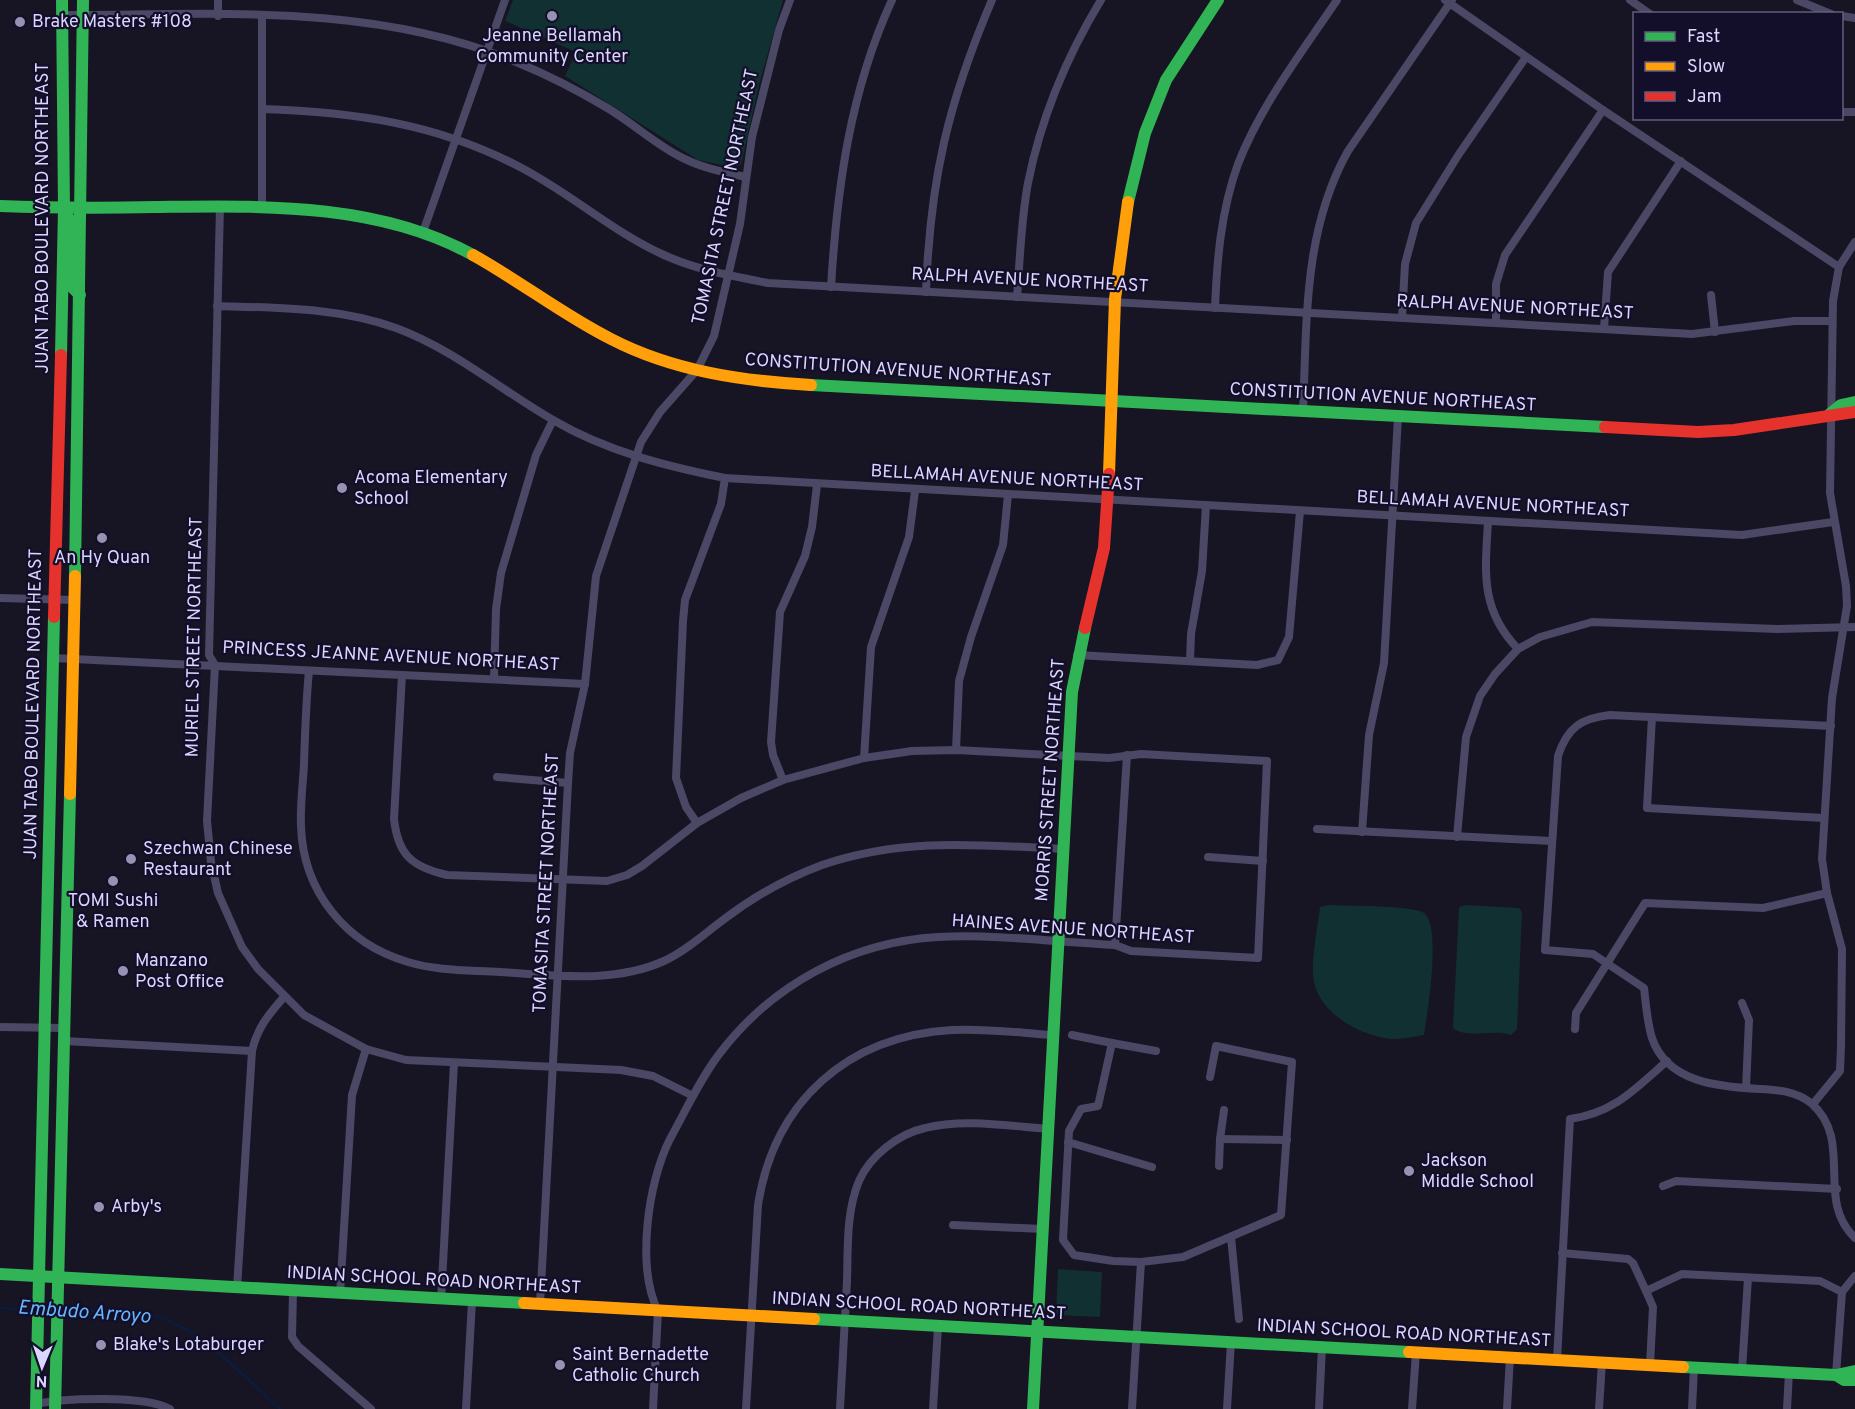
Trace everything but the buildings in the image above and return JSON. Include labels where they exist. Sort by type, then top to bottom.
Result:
[{"type":"street","name":"JUAN TABO BOULEVARD NORTHEAST","points":[[36,1407],[64,208],[62,0]]},
{"type":"street","name":"JUAN TABO BOULEVARD NORTHEAST","points":[[55,1405],[74,659],[83,0]]},
{"type":"street","points":[[218,0],[218,15]]},
{"type":"street","points":[[423,232],[505,0]]},
{"type":"street","name":"TOMASITA STREET NORTHEAST","points":[[540,1305],[570,753],[585,684],[594,583],[636,456],[649,428],[697,370],[714,336],[729,275],[762,94],[790,0]]},
{"type":"street","points":[[831,286],[836,206],[854,110],[872,50],[892,0]]},
{"type":"street","points":[[926,292],[933,188],[942,140],[974,43],[992,0]]},
{"type":"street","points":[[1017,297],[1024,218],[1036,151],[1064,69],[1101,0]]},
{"type":"street","name":"MORRIS STREET NORTHEAST","points":[[1033,1409],[1069,755],[1077,655],[1097,581],[1106,529],[1116,302],[1122,223],[1134,163],[1167,78],[1218,0]]},
{"type":"street","points":[[1215,308],[1221,227],[1238,165],[1269,103],[1337,0]]},
{"type":"street","points":[[1630,0],[1647,12]]},
{"type":"street","points":[[1797,0],[1826,12]]},
{"type":"street","points":[[1303,412],[1313,244],[1319,216],[1336,172],[1449,1],[1603,110],[1839,267]]},
{"type":"street","points":[[62,15],[325,17],[379,23],[436,35],[487,51],[566,85],[610,110],[676,155],[719,171],[746,177]]},
{"type":"street","points":[[262,15],[262,207]]},
{"type":"street","points":[[1402,318],[1405,264],[1416,223],[1459,154],[1526,57]]},
{"type":"street","name":"RALPH AVENUE NORTHEAST","points":[[262,109],[362,115],[413,126],[455,139],[514,164],[555,185],[628,235],[662,254],[692,266],[768,283],[1604,329],[1715,332],[1794,321],[1832,321]]},
{"type":"street","points":[[1496,323],[1497,278],[1505,255],[1603,110]]},
{"type":"street","points":[[1604,329],[1608,272],[1681,161]]},
{"type":"street","name":"CONSTITUTION AVENUE NORTHEAST","points":[[0,206],[262,207],[343,213],[423,232],[483,260],[608,338],[648,355],[697,370],[764,382],[1698,432],[1734,430],[1855,412]]},
{"type":"street","name":"MURIEL STREET NORTHEAST","points":[[220,207],[209,655],[215,665],[207,821],[211,862],[227,916],[242,947],[258,969],[284,997]]},
{"type":"street","points":[[64,208],[72,225],[72,287],[80,295]]},
{"type":"street","points":[[1813,1104],[1840,1071],[1842,949],[1827,893],[1822,859],[1832,698],[1845,627],[1846,586],[1833,522],[1830,414],[1835,283],[1839,267],[1855,242]]},
{"type":"street","points":[[1711,295],[1715,332]]},
{"type":"street","name":"BELLAMAH AVENUE NORTHEAST","points":[[217,306],[333,311],[398,329],[465,364],[553,420],[592,441],[636,456],[725,478],[915,491],[1742,535],[1833,522]]},
{"type":"street","name":"CONSTITUTION AVENUE NORTHEAST","points":[[1830,414],[1841,405],[1855,402]]},
{"type":"street","points":[[1362,832],[1369,735],[1384,663],[1398,417]]},
{"type":"street","points":[[494,679],[496,609],[501,573],[536,455],[553,420]]},
{"type":"street","points":[[697,823],[683,800],[676,778],[683,621],[685,600],[721,504],[725,478]]},
{"type":"street","points":[[783,780],[772,755],[771,742],[777,633],[780,612],[805,556],[812,527],[817,485]]},
{"type":"street","points":[[864,758],[871,647],[909,537],[915,491]]},
{"type":"street","points":[[956,750],[959,681],[971,637],[1003,546],[1008,495]]},
{"type":"street","points":[[1190,661],[1191,634],[1202,571],[1206,505]]},
{"type":"street","points":[[1077,655],[1257,664],[1278,660],[1288,637],[1300,511]]},
{"type":"street","points":[[1488,522],[1485,580],[1488,598],[1502,630],[1518,649]]},
{"type":"street","points":[[0,598],[75,600]]},
{"type":"street","points":[[1457,837],[1460,785],[1470,722],[1480,696],[1495,674],[1518,649],[1549,633],[1592,622],[1777,629],[1855,627]]},
{"type":"street","name":"PRINCESS JEANNE AVENUE NORTHEAST","points":[[53,658],[585,684]]},
{"type":"street","points":[[309,670],[300,826],[308,866],[316,886],[342,926],[364,944],[410,963],[441,968],[557,975],[622,974],[665,960],[692,944],[761,893],[822,865],[895,847],[930,843],[1063,849]]},
{"type":"street","points":[[402,675],[394,819],[396,835],[409,859],[424,870],[447,875],[592,882],[627,875],[697,823],[741,798],[783,780],[864,758],[912,751],[956,750],[1109,758],[1127,755],[1268,761],[1263,861],[1208,857]]},
{"type":"street","points":[[1831,726],[1652,717],[1592,717],[1580,721],[1571,730],[1558,756],[1545,950],[1593,954],[1644,988],[1652,1039],[1667,1061],[1688,1077],[1712,1086],[1791,1092],[1813,1104],[1827,1117],[1838,1140],[1837,1189],[1841,1219],[1855,1238]]},
{"type":"street","points":[[1652,717],[1647,808],[1824,818]]},
{"type":"street","points":[[1115,945],[1127,755]]},
{"type":"street","points":[[496,777],[568,783]]},
{"type":"street","points":[[1317,829],[1551,841]]},
{"type":"street","name":"HAINES AVENUE NORTHEAST","points":[[653,1409],[658,1311],[652,1299],[647,1249],[650,1204],[662,1155],[693,1096],[719,1055],[758,1012],[786,989],[831,963],[885,944],[919,939],[959,937],[1115,945],[1131,951],[1258,958],[1263,861]]},
{"type":"street","points":[[1575,1029],[1576,1013],[1645,903],[1762,908],[1827,893]]},
{"type":"street","points":[[237,1288],[252,1051],[255,1035],[264,1020],[284,997],[323,1028],[366,1049],[406,1060],[621,1070],[653,1076],[693,1096]]},
{"type":"street","points":[[1742,1004],[1749,1020],[1746,1088]]},
{"type":"street","points":[[0,1027],[45,1028],[64,1035],[252,1051]]},
{"type":"street","points":[[746,1409],[758,1205],[765,1171],[778,1135],[801,1100],[842,1065],[872,1048],[903,1036],[953,1030],[1053,1035]]},
{"type":"street","points":[[1072,1035],[1156,1051]]},
{"type":"street","points":[[1112,1043],[1098,1106],[1081,1108],[1069,1131],[1063,1240],[1074,1255],[1113,1261],[1141,1262],[1183,1257],[1281,1215],[1292,1062],[1216,1046],[1210,1077]]},
{"type":"street","points":[[340,1294],[352,1095],[366,1049]]},
{"type":"street","points":[[1557,1360],[1570,1119],[1591,1116],[1619,1104],[1667,1061]]},
{"type":"street","points":[[441,1300],[454,1063]]},
{"type":"street","points":[[1219,1166],[1224,1110]]},
{"type":"street","points":[[840,1409],[850,1219],[853,1198],[860,1178],[885,1148],[905,1135],[944,1124],[1048,1129]]},
{"type":"street","points":[[1220,1139],[1287,1140]]},
{"type":"street","points":[[1068,1142],[1152,1167]]},
{"type":"street","points":[[1663,1186],[1676,1181],[1837,1189]]},
{"type":"street","points":[[953,1225],[1043,1229]]},
{"type":"street","points":[[1231,1237],[1239,1319]]},
{"type":"street","points":[[1562,1253],[1619,1256],[1633,1263],[1653,1307],[1650,1365]]},
{"type":"street","points":[[1132,1409],[1141,1262]]},
{"type":"street","name":"INDIAN SCHOOL ROAD NORTHEAST","points":[[0,1274],[39,1278],[1694,1368],[1836,1375],[1845,1371],[1855,1371]]},
{"type":"street","points":[[1646,1291],[1682,1274],[1820,1281],[1842,1292]]},
{"type":"street","points":[[1836,1375],[1842,1292],[1855,1275]]},
{"type":"street","points":[[1742,1370],[1748,1278]]},
{"type":"street","points":[[293,1292],[292,1337],[297,1346],[371,1409]]},
{"type":"street","points":[[466,1409],[472,1301]]},
{"type":"street","points":[[933,1409],[938,1327]]},
{"type":"street","points":[[1227,1409],[1231,1342]]},
{"type":"street","points":[[1319,1409],[1322,1347]]},
{"type":"street","points":[[1412,1409],[1416,1352]]},
{"type":"street","points":[[1507,1409],[1510,1358]]},
{"type":"street","points":[[1599,1409],[1602,1362]]},
{"type":"street","points":[[1692,1409],[1694,1368]]},
{"type":"street","points":[[1787,1409],[1789,1372]]},
{"type":"street","name":"INDIAN SCHOOL ROAD NORTHEAST","points":[[1836,1375],[1844,1380],[1855,1380]]},
{"type":"street","points":[[36,1407],[140,1401],[170,1409]]},
{"type":"green space","points":[[513,0],[783,0],[759,85],[741,165],[731,167],[698,160],[565,76],[576,52],[505,21]]},
{"type":"green space","points":[[1328,905],[1393,907],[1424,913],[1429,921],[1433,952],[1424,1035],[1391,1039],[1368,1034],[1346,1023],[1327,1007],[1315,986],[1313,969],[1320,907]]},
{"type":"green space","points":[[1466,905],[1519,908],[1522,912],[1517,1029],[1511,1035],[1504,1033],[1473,1034],[1453,1028],[1459,907]]},
{"type":"green space","points":[[1058,1269],[1102,1272],[1100,1317],[1056,1315]]},
{"type":"waterway","name":"Embudo Arroyo","points":[[0,1308],[33,1310]]},
{"type":"waterway","name":"Embudo Arroyo","points":[[42,1310],[54,1311]]},
{"type":"waterway","name":"Embudo Arroyo","points":[[63,1311],[146,1314],[184,1328],[218,1352],[280,1409]]},
{"type":"traffic: fast","points":[[61,355],[64,208],[62,0]]},
{"type":"traffic: fast","points":[[75,576],[83,0]]},
{"type":"traffic: fast","points":[[1128,202],[1145,133],[1166,80],[1218,0]]},
{"type":"traffic: fast","points":[[0,206],[237,207],[318,211],[358,216],[398,225],[436,238],[473,255]]},
{"type":"traffic: fast","points":[[64,209],[72,225],[72,287],[80,295]]},
{"type":"traffic: fast","points":[[811,385],[1605,427]]},
{"type":"traffic: fast","points":[[1830,414],[1841,405],[1855,402]]},
{"type":"traffic: fast","points":[[36,1409],[54,617]]},
{"type":"traffic: fast","points":[[1033,1409],[1072,692],[1085,628]]},
{"type":"traffic: fast","points":[[55,1409],[70,794]]},
{"type":"traffic: fast","points":[[0,1274],[524,1303]]},
{"type":"traffic: fast","points":[[814,1319],[1409,1352]]},
{"type":"traffic: fast","points":[[1683,1367],[1836,1375],[1844,1380],[1855,1380]]},
{"type":"traffic: fast","points":[[1836,1375],[1855,1371]]},
{"type":"traffic: slow","points":[[1109,474],[1115,299],[1128,202]]},
{"type":"traffic: slow","points":[[473,255],[576,319],[635,350],[683,367],[708,372],[759,381],[811,385]]},
{"type":"traffic: slow","points":[[70,794],[75,576]]},
{"type":"traffic: slow","points":[[524,1303],[814,1319]]},
{"type":"traffic: slow","points":[[1409,1352],[1683,1367]]},
{"type":"traffic: jam","points":[[54,617],[61,355]]},
{"type":"traffic: jam","points":[[1605,427],[1698,432],[1734,430],[1855,412]]},
{"type":"traffic: jam","points":[[1085,628],[1104,548],[1109,474]]},
{"type":"place","name":"Jeanne Bellamah Community Center","points":[[552,16]]},
{"type":"place","name":"Brake Masters #108","points":[[20,22]]},
{"type":"place","name":"Acoma Elementary School","points":[[342,488]]},
{"type":"place","name":"An Hy Quan","points":[[102,538]]},
{"type":"place","name":"Szechwan Chinese Restaurant","points":[[131,859]]},
{"type":"place","name":"TOMI Sushi & Ramen","points":[[113,881]]},
{"type":"place","name":"Manzano Post Office","points":[[123,971]]},
{"type":"place","name":"Jackson Middle School","points":[[1409,1171]]},
{"type":"place","name":"Arby's","points":[[99,1207]]},
{"type":"place","name":"Blake's Lotaburger","points":[[101,1345]]},
{"type":"place","name":"Saint Bernadette Catholic Church","points":[[560,1365]]}]
